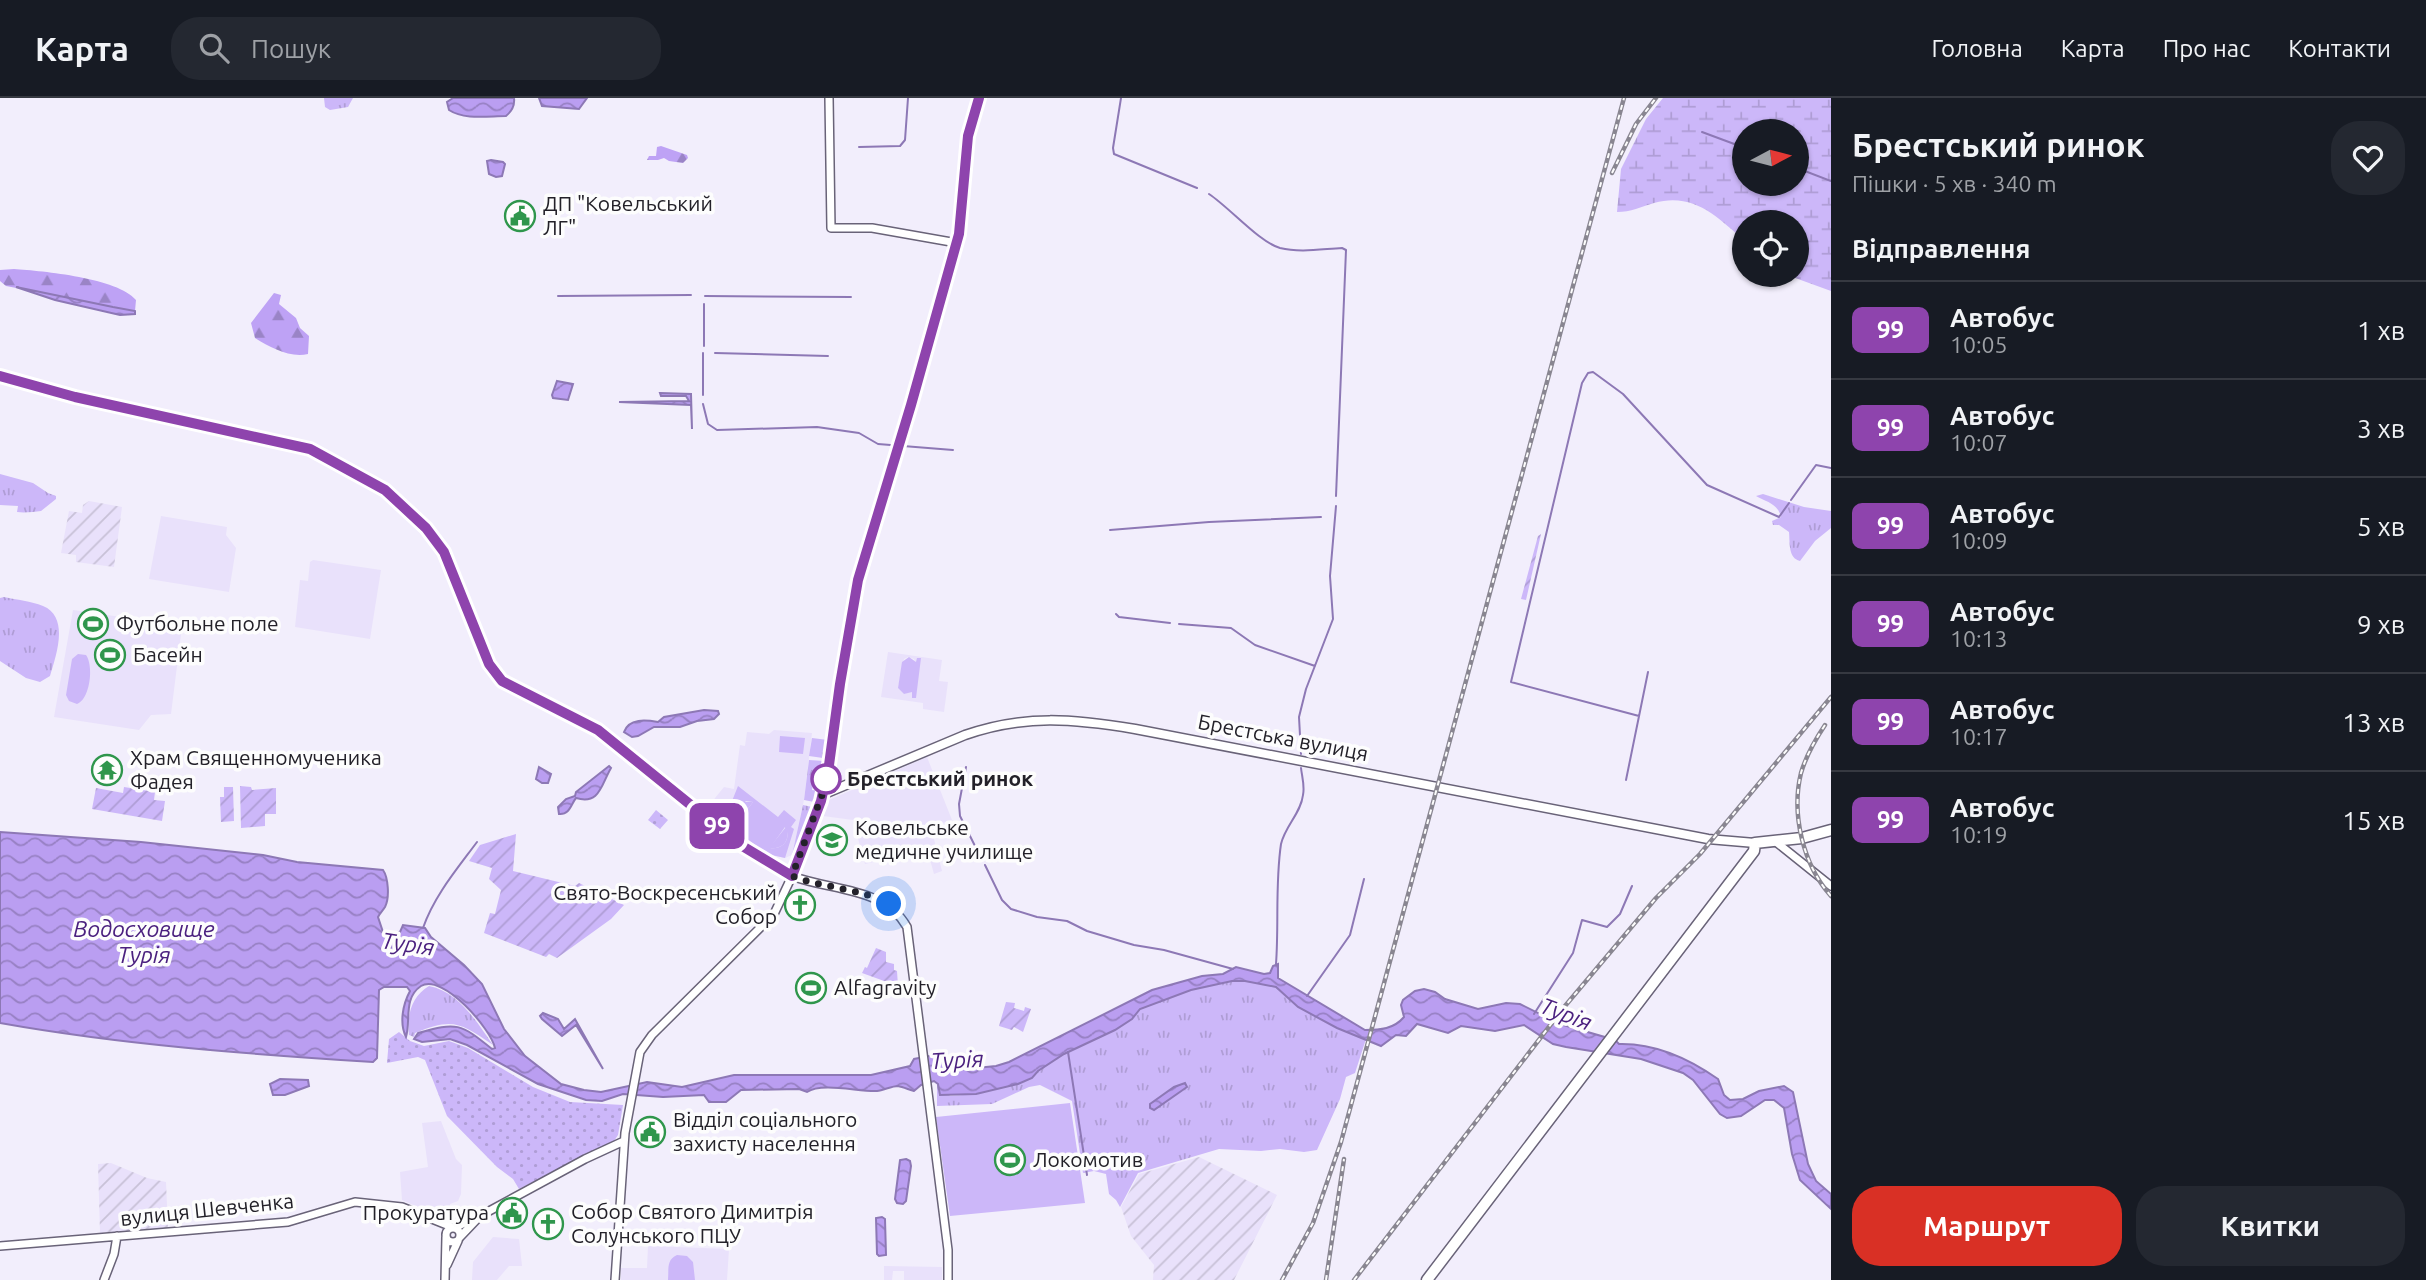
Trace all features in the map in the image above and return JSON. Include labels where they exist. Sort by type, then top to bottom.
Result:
[{"type":"highway","name":"Брестська вулиця","points":[[1755,844],[1802,838],[1831,830]]},
{"type":"highway","points":[[1427,1280],[1754,851],[1755,844]]},
{"type":"main road","points":[[0,376],[75,397],[310,449],[385,490],[426,528],[444,552],[489,664],[502,681],[598,730],[739,844],[792,876]]},
{"type":"main road","name":"Брестська вулиця","points":[[792,876],[822,795],[989,726],[1025,720],[1078,720],[1135,729],[1708,839],[1755,844]]},
{"type":"street","points":[[829,98],[831,228],[872,228],[957,243]]},
{"type":"street","points":[[1776,842],[1831,886]]},
{"type":"street","points":[[615,1280],[624,1141],[638,1059],[645,1042],[774,914],[792,876],[826,887],[875,897],[889,904],[908,927],[948,1250],[948,1280]]},
{"type":"street","points":[[445,1280],[446,1235],[454,1228],[624,1141]]},
{"type":"street","name":"вулиця Шевченка","points":[[0,1245],[288,1222],[355,1202],[402,1207],[454,1228]]},
{"type":"street","points":[[439,1223],[453,1242],[480,1216]]},
{"type":"street","points":[[445,1269],[459,1238],[458,1230],[454,1228]]},
{"type":"street","points":[[104,1280],[114,1254],[117,1236]]},
{"type":"shaded area","points":[[89,501],[122,507],[114,567],[76,562],[76,555],[61,553],[69,511],[82,513],[83,505]]},
{"type":"shaded area","points":[[161,516],[227,527],[226,535],[236,548],[229,592],[149,579]]},
{"type":"shaded area","points":[[313,560],[381,570],[370,639],[295,627],[300,580],[308,581],[310,562]]},
{"type":"shaded area","points":[[73,610],[182,626],[171,714],[151,715],[139,730],[54,717]]},
{"type":"shaded area","points":[[888,652],[942,660],[939,681],[948,682],[944,712],[923,709],[923,703],[881,697]],"holes":[[[904,659],[914,659],[916,664],[913,690],[904,694],[898,688]]]},
{"type":"shaded area","points":[[774,730],[812,733],[804,800],[792,855],[785,858],[767,854],[707,808],[724,787],[734,789],[740,745],[745,746],[747,732],[769,734]]},
{"type":"shaded area","points":[[927,757],[952,820],[931,827],[942,871],[934,874],[927,849],[865,864],[853,820],[823,816],[829,800]]},
{"type":"shaded area","points":[[441,1121],[456,1159],[462,1165],[461,1194],[458,1201],[450,1204],[451,1217],[445,1219],[402,1200],[400,1172],[428,1167],[422,1123]]},
{"type":"shaded area","points":[[1199,1157],[1277,1195],[1234,1280],[1153,1280],[1154,1265],[1131,1236],[1121,1207],[1139,1174]]},
{"type":"shaded area","points":[[111,1163],[147,1178],[166,1182],[168,1228],[100,1233],[98,1164]]},
{"type":"shaded area","points":[[493,1237],[519,1239],[522,1266],[509,1266],[497,1280],[472,1280],[473,1262]]},
{"type":"shaded area","points":[[648,1246],[729,1249],[727,1280],[621,1280],[621,1268],[647,1268]]},
{"type":"shaded area","points":[[884,1266],[942,1267],[942,1280],[904,1280],[904,1271],[893,1271],[892,1280],[884,1280]]},
{"type":"green space","points":[[324,98],[353,98],[348,107],[330,110],[325,107]]},
{"type":"green space","points":[[1663,98],[1831,98],[1831,291],[1809,283],[1809,210],[1732,210],[1732,229],[1704,209],[1681,201],[1668,200],[1617,212],[1621,169],[1646,119]]},
{"type":"green space","points":[[657,147],[687,155],[688,158],[683,163],[664,158],[647,160],[649,156],[656,156]]},
{"type":"green space","points":[[14,269],[79,277],[113,286],[127,292],[136,300],[135,311],[6,286],[0,281],[0,270]]},
{"type":"green space","points":[[274,293],[281,295],[279,304],[296,318],[300,328],[309,336],[308,354],[274,349],[255,338],[251,323]]},
{"type":"green space","points":[[0,474],[33,483],[56,496],[56,499],[41,511],[35,512],[17,512],[18,506],[0,505]]},
{"type":"green space","points":[[1763,494],[1804,507],[1831,511],[1831,528],[1815,541],[1800,561],[1793,557],[1789,532],[1779,525],[1773,525],[1772,521],[1781,517],[1777,509],[1756,496]]},
{"type":"green space","points":[[1541,534],[1526,600],[1521,599],[1538,536]]},
{"type":"green space","points":[[0,598],[43,606],[51,611],[56,619],[59,638],[55,658],[50,676],[40,682],[26,678],[0,661]]},
{"type":"green space","name":"Футбольне поле","points":[[82,615],[107,620],[105,634],[80,629]]},
{"type":"green space","points":[[78,654],[86,655],[90,674],[85,696],[77,704],[69,701],[66,695],[72,659]]},
{"type":"green space","points":[[909,657],[916,662],[917,658],[921,658],[916,698],[912,698],[912,692],[904,694],[898,688],[902,662]]},
{"type":"green space","points":[[780,736],[805,738],[803,754],[779,752]]},
{"type":"green space","points":[[812,738],[828,740],[823,758],[809,756]]},
{"type":"green space","points":[[809,760],[824,761],[822,771],[815,770],[812,790],[819,791],[814,802],[804,800]]},
{"type":"green space","points":[[240,786],[251,787],[252,790],[276,788],[276,814],[265,814],[265,826],[241,828]]},
{"type":"green space","points":[[738,786],[778,817],[784,810],[796,820],[791,827],[794,829],[785,858],[767,854],[724,821]],"holes":[[[746,801],[753,802],[737,823],[736,810]],[[785,827],[785,843],[770,848]]]},
{"type":"green space","points":[[124,787],[155,792],[154,800],[165,801],[162,821],[92,809],[96,788],[123,793]]},
{"type":"green space","points":[[224,787],[233,787],[234,821],[221,822],[220,797],[224,797]]},
{"type":"green space","points":[[744,802],[753,802],[737,823],[736,810]]},
{"type":"green space","points":[[803,805],[812,807],[792,855]]},
{"type":"green space","points":[[656,810],[668,820],[660,829],[648,820]]},
{"type":"green space","points":[[786,827],[785,843],[769,848]]},
{"type":"green space","points":[[516,834],[513,871],[575,886],[579,883],[624,905],[611,919],[557,958],[549,954],[546,957],[484,933],[490,913],[495,914],[501,890],[489,879],[492,868],[469,861],[480,845]]},
{"type":"green space","points":[[876,948],[886,952],[886,962],[894,964],[898,986],[862,973]]},
{"type":"green space","points":[[1232,981],[1276,987],[1298,1007],[1337,1028],[1366,1039],[1355,1073],[1346,1077],[1340,1099],[1317,1150],[1304,1152],[1280,1149],[1219,1149],[1138,1173],[1120,1207],[1109,1194],[1106,1174],[1094,1171],[1083,1173],[1072,1101],[1040,1085],[1029,1087],[992,1104],[937,1106],[937,1082],[950,1096],[976,1094],[1018,1084],[1032,1078],[1064,1054],[1115,1030],[1132,1019],[1140,1009],[1191,990]]},
{"type":"green space","points":[[429,986],[440,989],[458,1001],[493,1045],[464,1027],[448,1024],[428,1028],[415,1033],[414,1037],[409,1035],[409,1020],[414,1001]]},
{"type":"green space","points":[[1006,1002],[1015,1003],[1014,1008],[1024,1011],[1025,1007],[1031,1009],[1023,1032],[1014,1027],[1012,1030],[999,1026]]},
{"type":"green space","points":[[399,1032],[410,1041],[424,1046],[449,1041],[468,1048],[533,1087],[570,1102],[623,1105],[618,1135],[614,1141],[519,1189],[513,1179],[497,1167],[447,1116],[425,1060],[418,1057],[387,1063],[389,1039]]},
{"type":"green space","name":"Локомотив","points":[[1070,1103],[1085,1203],[950,1216],[936,1117]]},
{"type":"green space","points":[[677,1255],[687,1256],[693,1262],[695,1280],[668,1280],[670,1262]]},
{"type":"water","points":[[453,98],[514,98],[514,101],[506,116],[476,117],[449,110],[447,102]]},
{"type":"water","points":[[539,98],[587,98],[579,109],[542,106]]},
{"type":"water","points":[[487,161],[505,164],[502,176],[489,174]]},
{"type":"water","points":[[16,287],[135,311],[135,314],[120,315],[55,300]]},
{"type":"water","points":[[557,381],[573,384],[568,400],[553,398]]},
{"type":"water","points":[[660,393],[691,394],[692,429],[691,405],[619,402],[689,401],[686,396],[661,396]]},
{"type":"water","points":[[704,710],[718,711],[719,714],[714,719],[680,727],[654,727],[638,736],[632,737],[624,732],[626,727],[634,722],[658,722],[664,717]]},
{"type":"water","points":[[609,766],[611,768],[595,796],[590,799],[576,798],[568,811],[559,814],[558,807],[566,799],[575,796],[576,792]]},
{"type":"water","points":[[539,767],[551,774],[548,783],[536,779]]},
{"type":"water","name":"Водосховище Турія","points":[[0,832],[141,842],[383,870],[388,898],[378,917],[383,932],[400,932],[403,925],[425,928],[431,937],[482,984],[504,1029],[525,1056],[561,1084],[601,1092],[647,1082],[682,1087],[734,1075],[871,1075],[910,1066],[914,1059],[934,1055],[956,1070],[996,1066],[1152,990],[1202,976],[1223,974],[1236,967],[1264,974],[1270,973],[1273,966],[1278,964],[1278,978],[1365,1030],[1396,1024],[1404,1017],[1401,1005],[1403,1000],[1415,991],[1424,989],[1478,1009],[1506,1003],[1520,1004],[1560,1024],[1615,1040],[1619,1044],[1645,1046],[1683,1058],[1718,1079],[1724,1095],[1730,1100],[1743,1099],[1759,1091],[1784,1086],[1793,1092],[1808,1164],[1816,1181],[1831,1194],[1831,1209],[1800,1180],[1792,1154],[1784,1108],[1774,1100],[1765,1100],[1741,1116],[1727,1118],[1720,1114],[1693,1080],[1683,1073],[1641,1059],[1553,1044],[1524,1025],[1495,1031],[1461,1026],[1448,1033],[1417,1024],[1406,1036],[1396,1035],[1381,1046],[1337,1028],[1298,1007],[1276,987],[1245,981],[1232,981],[1191,990],[1140,1009],[1132,1019],[1115,1030],[1064,1054],[1032,1078],[976,1094],[940,1095],[938,1084],[934,1081],[921,1085],[914,1091],[898,1086],[877,1091],[831,1088],[807,1092],[799,1089],[741,1090],[726,1102],[709,1102],[704,1095],[663,1097],[623,1094],[602,1101],[586,1100],[538,1084],[467,1045],[450,1039],[422,1042],[414,1039],[418,1033],[450,1026],[465,1030],[492,1049],[495,1048],[485,1028],[465,1005],[453,995],[430,984],[421,986],[412,997],[406,1037],[403,1014],[410,991],[407,987],[384,987],[379,990],[377,1058],[373,1062],[139,1043],[0,1023]]},
{"type":"water","points":[[543,1013],[558,1019],[564,1029],[575,1019],[603,1069],[576,1025],[562,1036],[542,1019],[540,1016]]},
{"type":"water","points":[[280,1079],[308,1080],[309,1086],[285,1095],[273,1095],[270,1084]]},
{"type":"water","points":[[1185,1083],[1187,1087],[1154,1110],[1150,1108],[1150,1104],[1174,1087]]},
{"type":"water","points":[[906,1159],[911,1166],[906,1201],[903,1204],[897,1203],[895,1199],[900,1160]]},
{"type":"water","points":[[876,1218],[885,1219],[886,1255],[879,1256]]},
{"type":"waterway","points":[[859,147],[900,146],[905,140],[908,98]]},
{"type":"waterway","points":[[1121,98],[1114,154],[1197,188]]},
{"type":"waterway","points":[[1702,132],[1732,143]]},
{"type":"waterway","points":[[1810,173],[1831,181]]},
{"type":"waterway","points":[[1209,194],[1272,245],[1288,249],[1346,250],[1336,496]]},
{"type":"waterway","points":[[558,296],[691,295]]},
{"type":"waterway","points":[[705,296],[851,297]]},
{"type":"waterway","points":[[704,304],[704,346]]},
{"type":"waterway","points":[[703,353],[703,395]]},
{"type":"waterway","points":[[715,353],[828,356]]},
{"type":"waterway","points":[[1639,716],[1511,682],[1582,383],[1588,373],[1593,372],[1623,394],[1707,485],[1779,517],[1789,503]]},
{"type":"waterway","points":[[703,404],[708,424],[717,430],[817,427],[859,433],[878,444],[953,450]]},
{"type":"waterway","points":[[1791,500],[1816,465],[1831,468]]},
{"type":"waterway","points":[[1301,754],[1299,717],[1306,689],[1333,619],[1330,576],[1336,506]]},
{"type":"waterway","points":[[1110,530],[1321,517]]},
{"type":"waterway","points":[[1116,614],[1119,617],[1170,623]]},
{"type":"waterway","points":[[1179,624],[1231,628],[1255,645],[1315,666]]},
{"type":"waterway","points":[[1626,780],[1648,672]]},
{"type":"waterway","points":[[966,767],[959,804],[960,816],[981,858]]},
{"type":"waterway","points":[[1276,964],[1281,844],[1302,802],[1304,788],[1301,768]]},
{"type":"waterway","name":"Турія","points":[[423,928],[440,894],[477,842]]},
{"type":"waterway","points":[[985,865],[1002,900],[1011,909],[1037,917],[1067,921],[1087,931],[1134,945],[1164,950],[1233,969]]},
{"type":"waterway","points":[[1307,996],[1350,935],[1364,879]]},
{"type":"waterway","name":"Турія","points":[[1534,1014],[1573,953],[1582,920],[1607,927],[1620,914],[1632,886]]},
{"type":"waterway","points":[[1068,1052],[1087,1175]]},
{"type":"railway","points":[[1282,1280],[1313,1223],[1341,1142],[1624,98]]},
{"type":"railway","points":[[1612,173],[1636,124],[1656,98]]},
{"type":"railway","points":[[1354,1280],[1565,1006],[1656,898],[1700,854],[1831,697]]},
{"type":"railway","points":[[1825,725],[1803,767],[1798,805],[1807,854],[1813,869],[1831,896]]},
{"type":"railway","points":[[1326,1280],[1344,1159]]},
{"type":"bus line","name":"99","points":[[0,376],[75,397],[310,449],[385,490],[439,543],[489,664],[502,681],[598,730],[739,844],[792,876],[821,801],[858,580],[959,234],[965,153],[979,98]]},
{"type":"place","name":"ДП \"Ковельський ЛГ\"","points":[[520,216]]},
{"type":"place","name":"Футбольне поле","points":[[93,624]]},
{"type":"place","name":"Басейн","points":[[110,655]]},
{"type":"place","name":"Храм Священномученика Фадея","points":[[107,770]]},
{"type":"place","name":"Брестський ринок","points":[[826,779]]},
{"type":"place","name":"Ковельське медичне училище","points":[[832,840]]},
{"type":"place","name":"Свято-Воскресенський Собор","points":[[800,905]]},
{"type":"place","name":"Alfagravity","points":[[811,988]]},
{"type":"place","name":"Відділ соціального захисту населення","points":[[650,1132]]},
{"type":"place","name":"Локомотив","points":[[1010,1160]]},
{"type":"place","name":"Прокуратура","points":[[512,1213]]},
{"type":"place","name":"Собор Святого Димитрія Солунського ПЦУ","points":[[548,1224]]},
{"type":"route","points":[[826,779],[833,789],[822,795],[792,876],[826,887],[875,897],[889,904]]}]
